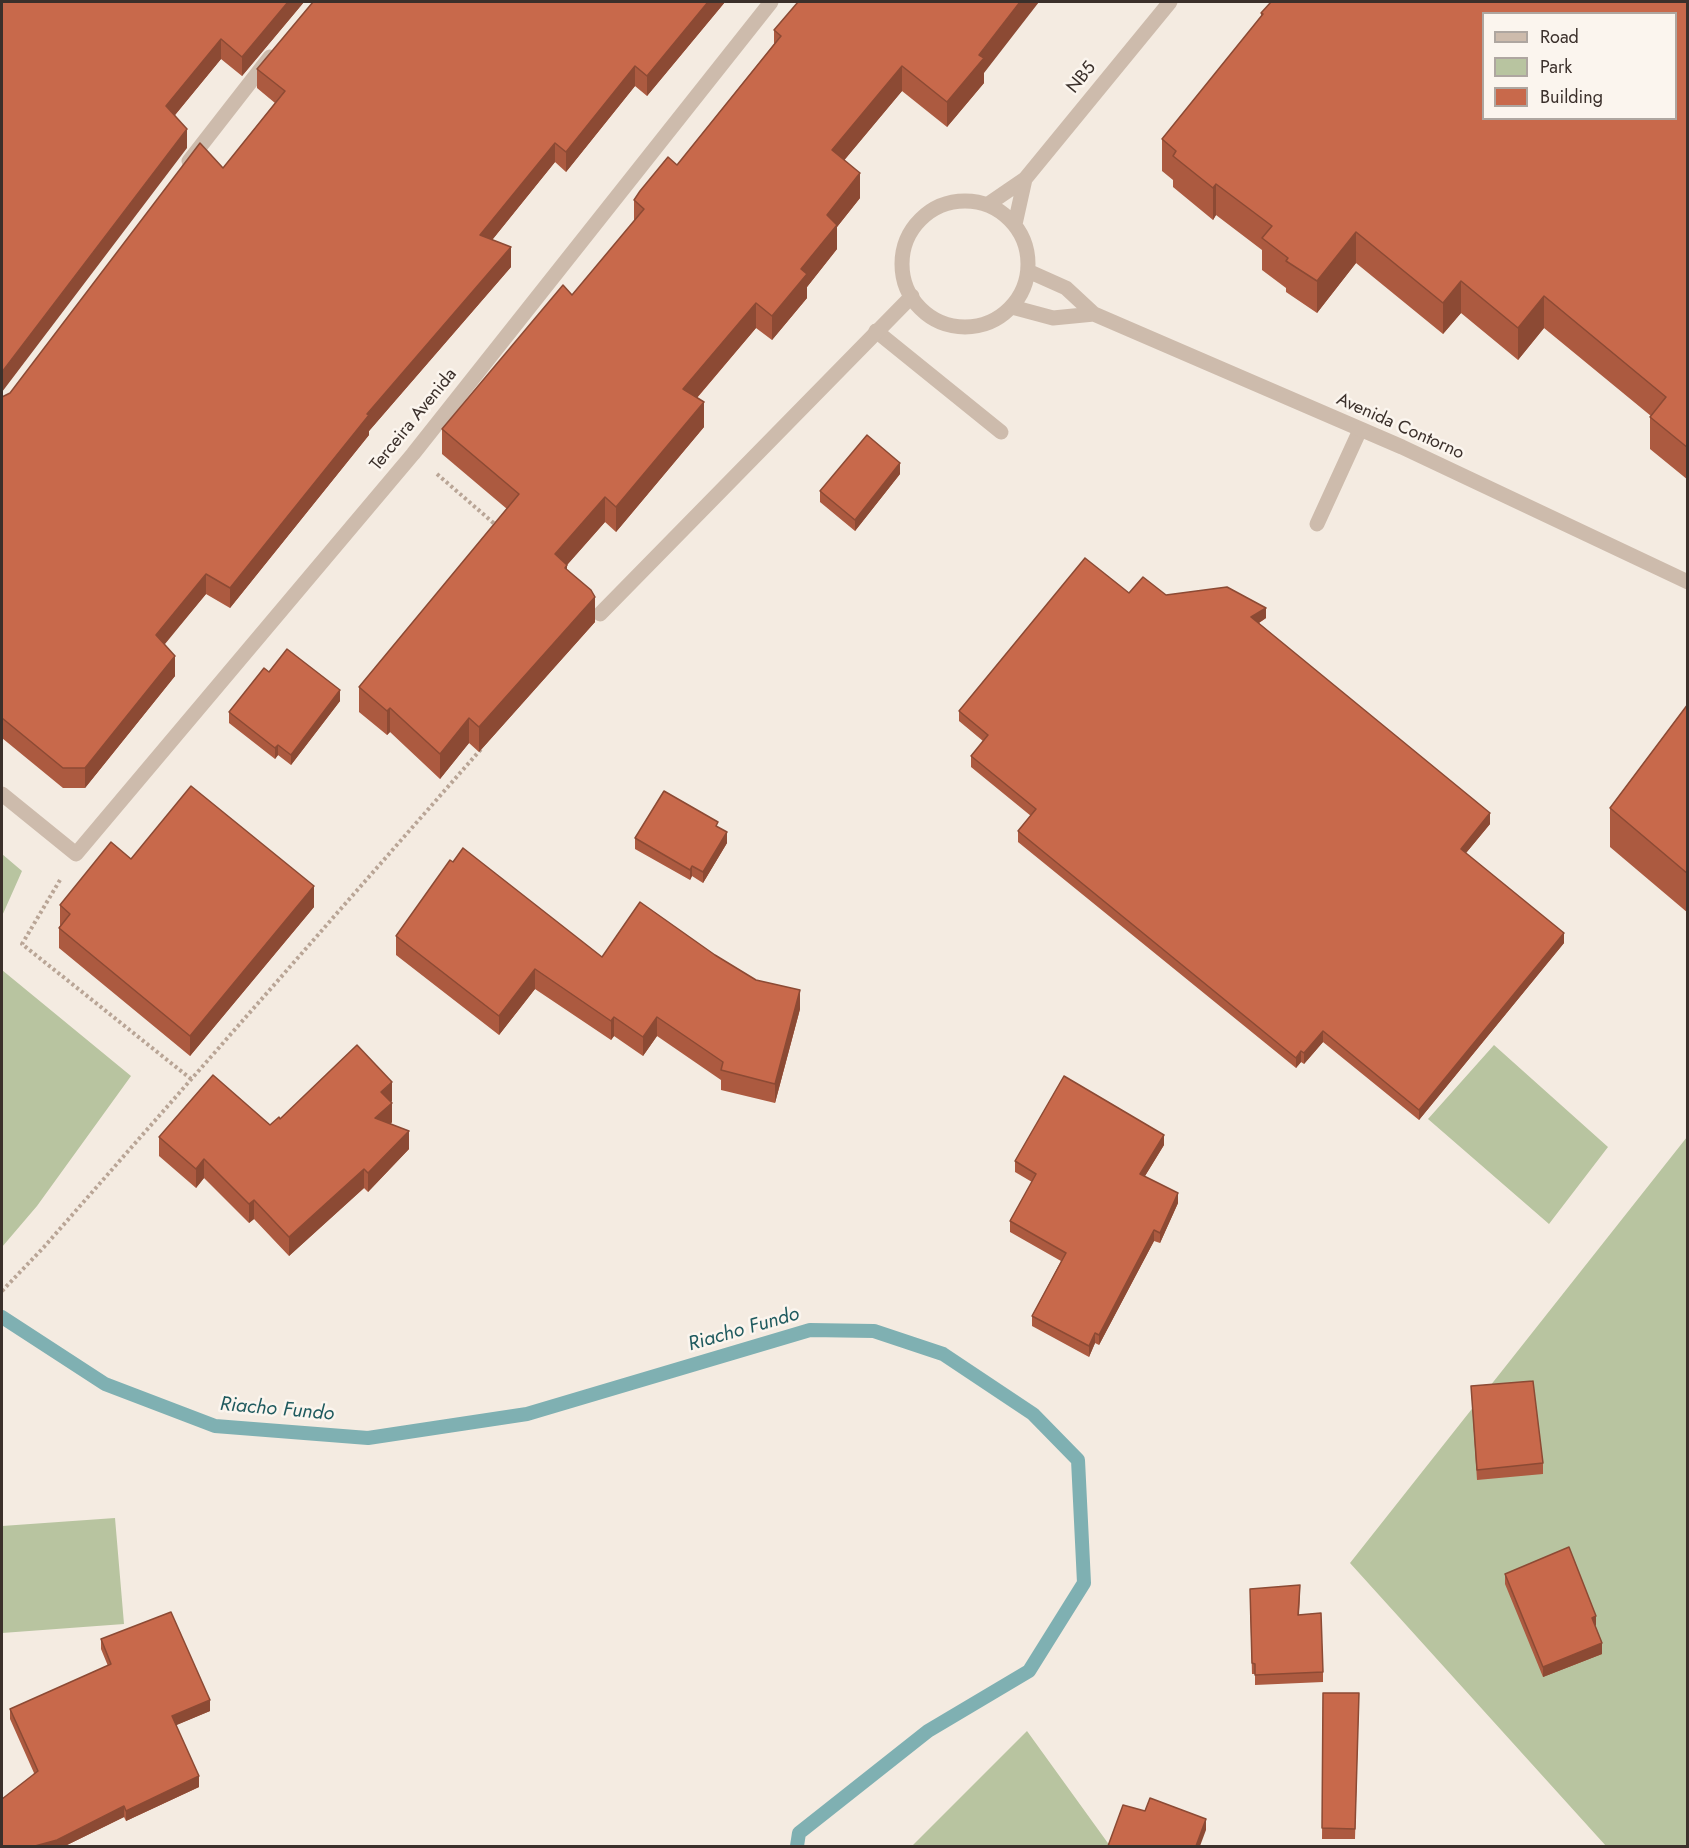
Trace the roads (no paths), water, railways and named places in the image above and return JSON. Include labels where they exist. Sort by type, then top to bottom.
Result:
[{"type":"street","name":"Terceira Avenida","points":[[2,794],[76,854],[413,454],[771,2]]},
{"type":"street","name":"NB5","points":[[987,205],[1025,179],[1170,2]]},
{"type":"street","points":[[183,169],[278,47]]},
{"type":"street","name":"NB5","points":[[1015,224],[1025,179]]},
{"type":"street","points":[[968,201],[987,205],[1002,213],[1015,224],[1025,246],[1028,271],[1023,290],[1012,307],[996,319],[978,326],[958,326],[940,321],[923,311],[912,296],[904,278],[902,258],[907,240],[917,223],[932,211],[949,202],[968,201]]},
{"type":"street","name":"Avenida Contorno","points":[[1028,271],[1066,288],[1094,314],[1360,430],[1688,582]]},
{"type":"street","points":[[600,614],[912,296]]},
{"type":"street","name":"Avenida Contorno","points":[[1012,307],[1053,318],[1094,314]]},
{"type":"street","points":[[876,331],[1001,432]]},
{"type":"street","points":[[1317,524],[1360,430]]},
{"type":"waterway","name":"Riacho Fundo","points":[[2,1317],[105,1384],[215,1426],[368,1438],[527,1414],[810,1330],[874,1331],[943,1354],[1033,1414],[1078,1460],[1084,1583],[1029,1671],[928,1731],[799,1833],[797,1846]]}]
